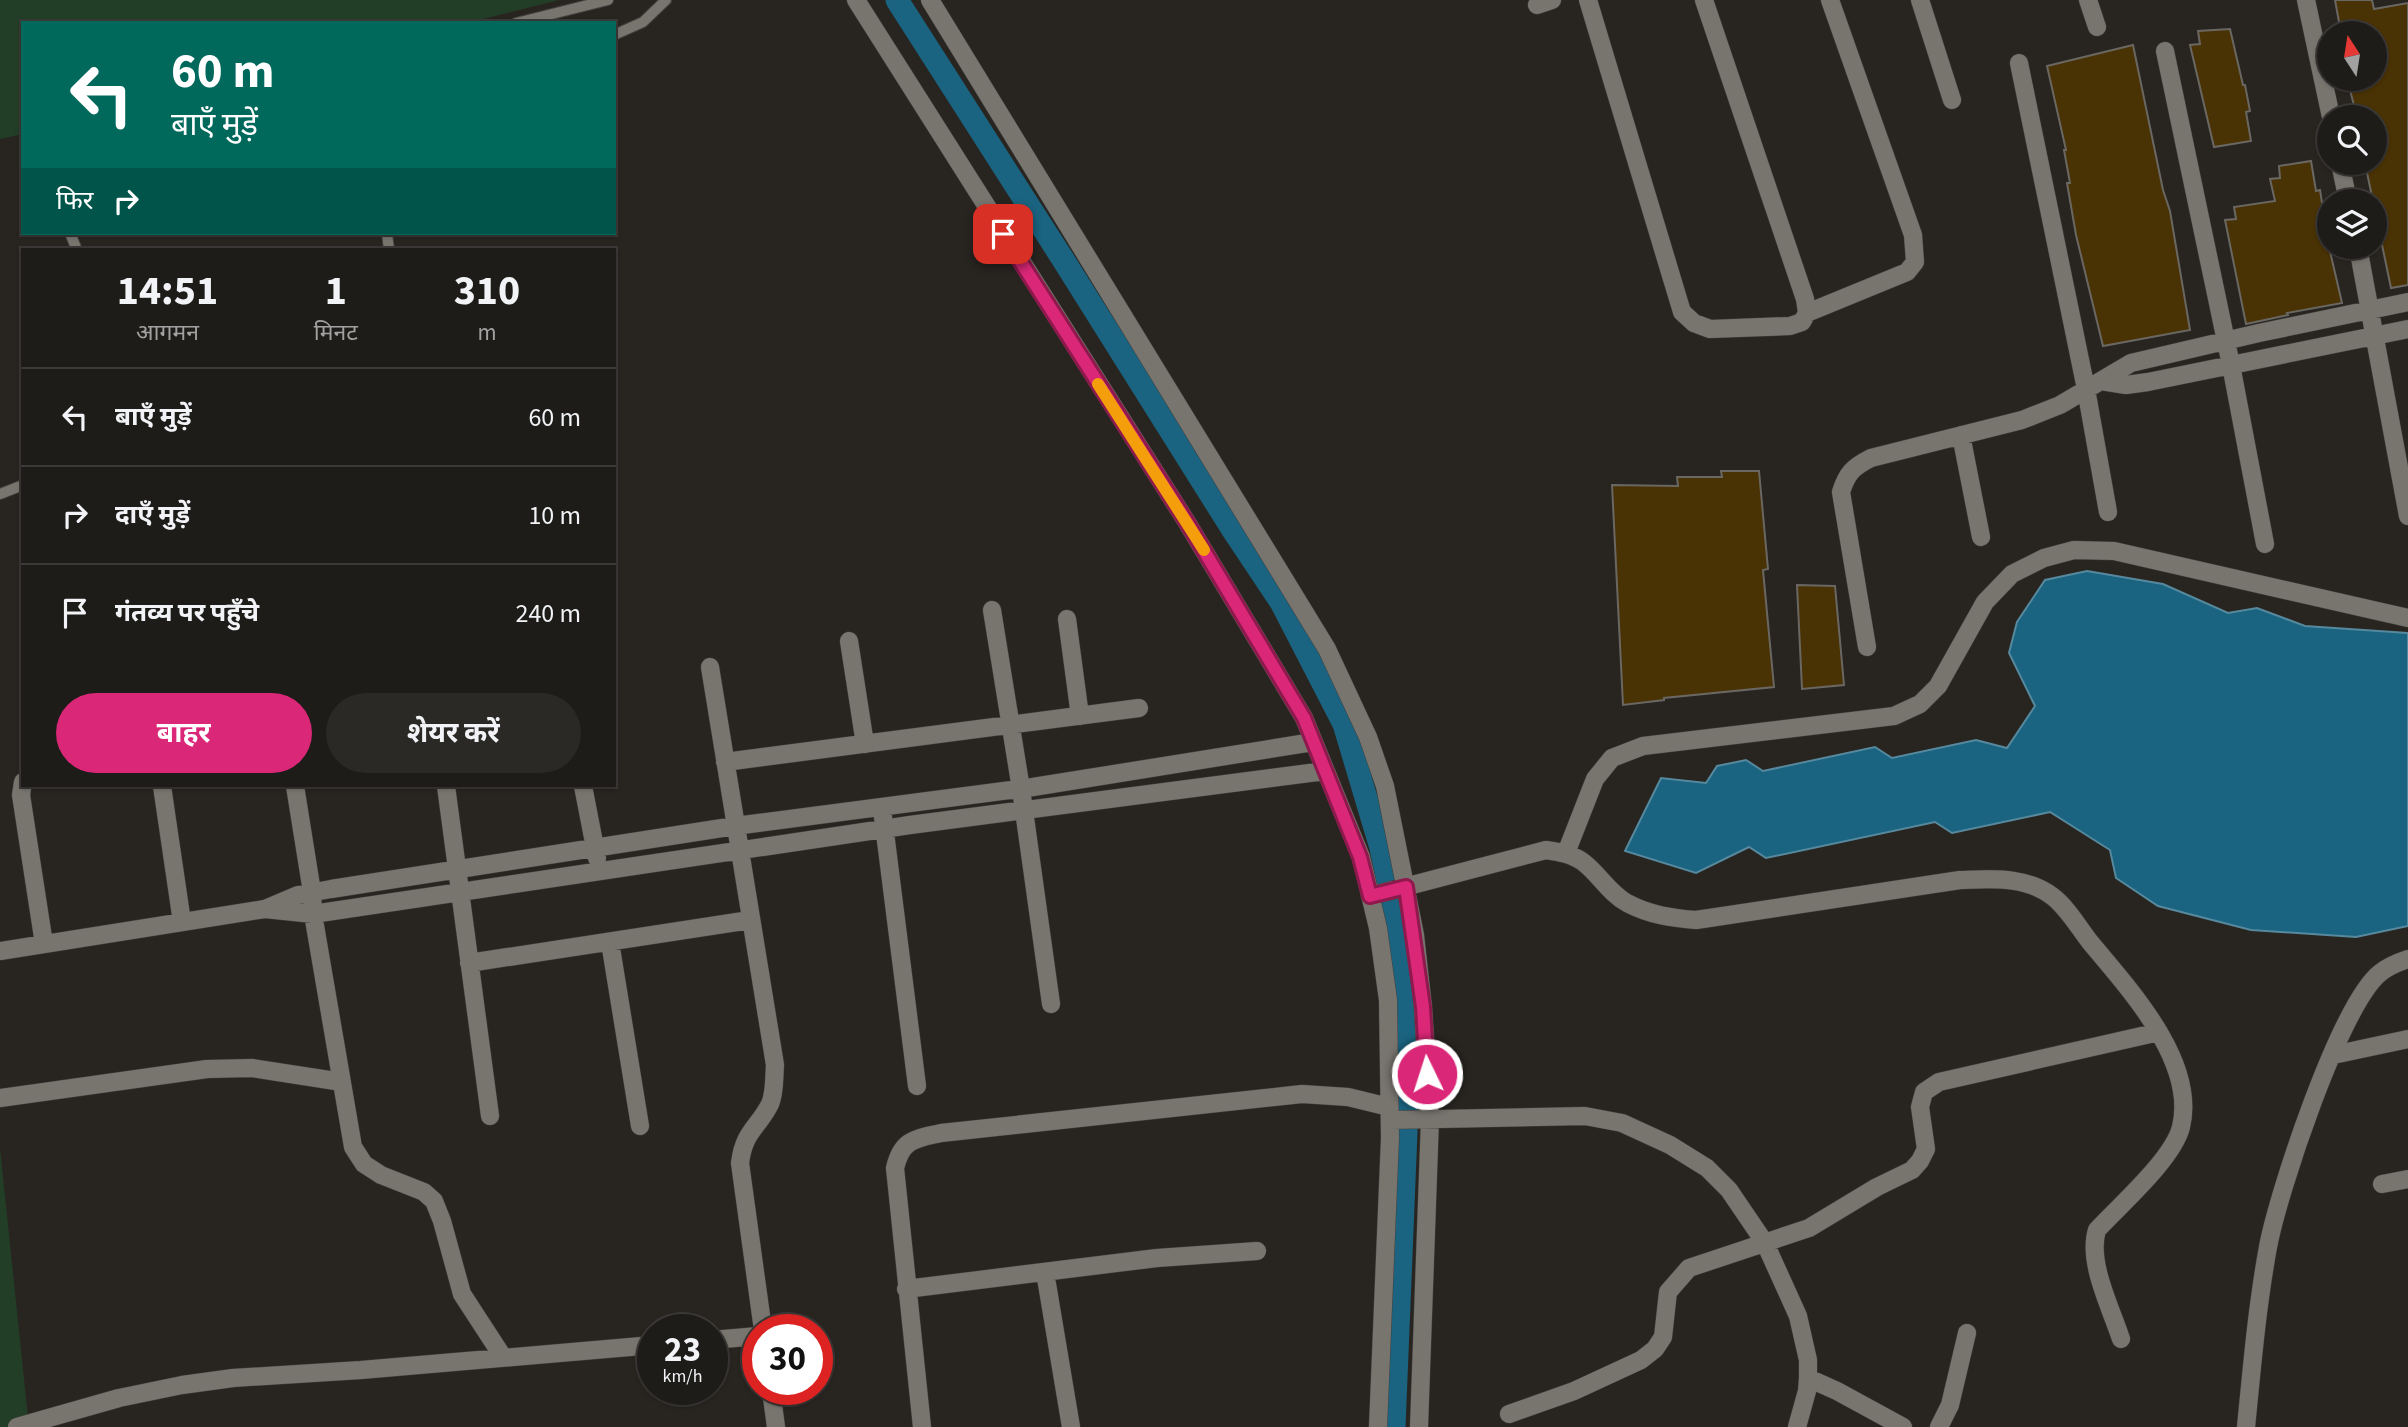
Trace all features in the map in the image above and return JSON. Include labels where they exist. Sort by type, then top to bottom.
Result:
[{"type":"street","points":[[856,0],[1188,524],[1304,718],[1374,895],[1388,1000],[1393,1116],[1378,1427]]},
{"type":"street","points":[[930,0],[1326,649],[1368,737],[1385,786],[1423,1007],[1425,1119],[1419,1427]]},
{"type":"street","points":[[1588,0],[1682,312],[1694,323],[1710,329],[1790,326],[1802,322],[1807,313],[1805,299],[1704,0]]},
{"type":"street","points":[[1807,313],[1907,272],[1915,262],[1913,235],[1830,0]]},
{"type":"street","points":[[1920,0],[1952,100]]},
{"type":"street","points":[[2088,0],[2097,27]]},
{"type":"street","points":[[2306,0],[2328,105]]},
{"type":"street","points":[[2165,51],[2231,365],[2265,544]]},
{"type":"street","points":[[2019,63],[2093,385],[2108,512]]},
{"type":"street","points":[[2360,259],[2408,516]]},
{"type":"street","points":[[1867,647],[1841,492],[1852,468],[1871,458],[2022,420],[2060,405],[2131,363],[2408,302]]},
{"type":"street","points":[[2093,385],[2126,385],[2408,329]]},
{"type":"street","points":[[1961,435],[1981,537]]},
{"type":"street","points":[[1566,853],[1595,779],[1612,758],[1643,746],[1894,716],[1920,704],[1938,686],[1985,602],[2012,574],[2044,558],[2074,550],[2114,551],[2408,618]]},
{"type":"street","points":[[992,610],[1021,789],[1051,1004]]},
{"type":"street","points":[[1067,619],[1080,716]]},
{"type":"street","points":[[849,641],[865,744]]},
{"type":"street","points":[[710,667],[775,1065],[771,1103],[751,1129],[740,1163],[761,1314]]},
{"type":"street","points":[[725,762],[1139,708]]},
{"type":"street","points":[[0,951],[265,909],[312,892],[735,826],[1021,789],[1314,742]]},
{"type":"street","points":[[265,909],[313,914],[1023,809],[1325,771]]},
{"type":"street","points":[[22,787],[21,795],[44,944]]},
{"type":"street","points":[[162,787],[182,922]]},
{"type":"street","points":[[295,787],[313,914],[353,1147],[364,1164],[381,1175],[424,1192],[434,1201],[442,1221],[461,1294],[503,1357]]},
{"type":"street","points":[[446,787],[490,1116]]},
{"type":"street","points":[[583,787],[599,872]]},
{"type":"street","points":[[882,807],[917,1086]]},
{"type":"street","points":[[1374,895],[1546,850],[1566,853],[1583,862],[1604,885],[1625,902],[1660,917],[1696,920],[1960,880],[2004,878],[2027,883],[2054,897],[2150,1016],[2172,1058],[2182,1098],[2181,1126],[2175,1143],[2097,1230],[2093,1242],[2096,1264],[2121,1339]]},
{"type":"street","points":[[468,963],[750,920]]},
{"type":"street","points":[[610,942],[640,1126]]},
{"type":"street","points":[[2246,1427],[2259,1304],[2269,1244],[2290,1168],[2342,1032],[2364,992],[2379,974],[2408,959]]},
{"type":"street","points":[[1509,1414],[1574,1391],[1641,1360],[1655,1349],[1662,1336],[1668,1292],[1689,1268],[1809,1228],[1877,1187],[1912,1170],[1926,1149],[1920,1107],[1924,1092],[1939,1083],[2159,1032]]},
{"type":"street","points":[[2333,1055],[2408,1039]]},
{"type":"street","points":[[0,1098],[207,1069],[252,1068],[342,1082]]},
{"type":"street","points":[[922,1427],[895,1168],[898,1152],[912,1140],[941,1133],[1302,1094],[1348,1097],[1393,1116],[1425,1119],[1585,1116],[1622,1123],[1671,1145],[1707,1168],[1729,1190],[1765,1243],[1798,1316],[1808,1360],[1808,1378],[1797,1427]]},
{"type":"street","points":[[2382,1184],[2408,1179]]},
{"type":"street","points":[[906,1289],[1157,1258],[1257,1251]]},
{"type":"street","points":[[1045,1272],[1071,1427]]},
{"type":"street","points":[[1939,1427],[1950,1405],[1967,1333]]},
{"type":"street","points":[[17,1427],[119,1398],[233,1378],[637,1346]]},
{"type":"street","points":[[1808,1378],[1903,1427]]},
{"type":"street","points":[[773,1405],[776,1427]]},
{"type":"lane","points":[[524,21],[608,0]]},
{"type":"lane","points":[[616,34],[643,22],[666,0]]},
{"type":"lane","points":[[0,494],[21,486]]},
{"type":"green space","points":[[0,0],[559,0],[475,21],[21,21],[21,134],[0,139]]},
{"type":"green space","points":[[0,1148],[29,1427],[0,1427]]},
{"type":"water","points":[[2087,571],[2163,584],[2228,613],[2257,608],[2305,626],[2408,633],[2408,926],[2356,937],[2251,930],[2158,906],[2116,878],[2110,850],[2050,812],[1952,833],[1935,822],[1766,858],[1749,847],[1696,873],[1625,851],[1661,778],[1706,783],[1717,766],[1746,760],[1763,771],[1875,747],[1892,758],[1976,740],[2007,748],[2035,706],[2009,653],[2017,622],[2045,580]]},
{"type":"building","points":[[2335,0],[2372,0],[2374,9],[2408,3],[2408,285],[2391,288],[2385,259],[2387,189],[2370,189],[2367,175],[2387,175],[2387,105],[2354,105],[2350,91],[2387,91],[2387,21],[2339,21]]},
{"type":"building","points":[[2230,29],[2250,111],[2246,112],[2251,141],[2214,147],[2190,45],[2200,44],[2198,31]]},
{"type":"building","points":[[2133,45],[2163,190],[2170,211],[2190,330],[2103,346],[2076,235],[2067,183],[2070,183],[2066,150],[2047,66]]},
{"type":"building","points":[[2311,161],[2317,191],[2317,259],[2332,259],[2342,303],[2246,324],[2225,220],[2236,219],[2234,207],[2275,201],[2270,179],[2280,178],[2279,166]]},
{"type":"building","points":[[1721,471],[1759,471],[1768,569],[1763,570],[1774,687],[1623,705],[1612,485],[1678,486],[1677,477],[1722,477]]},
{"type":"building","points":[[1797,585],[1835,586],[1844,685],[1802,689]]},
{"type":"waterway","points":[[897,0],[1281,602],[1344,724],[1381,848],[1394,909],[1407,1035],[1406,1132],[1394,1427]]},
{"type":"slow traffic","points":[[1098,384],[1204,550]]},
{"type":"route","points":[[1003,234],[1188,524],[1304,718],[1360,857],[1370,896],[1406,887],[1415,935],[1427,1074]]}]
